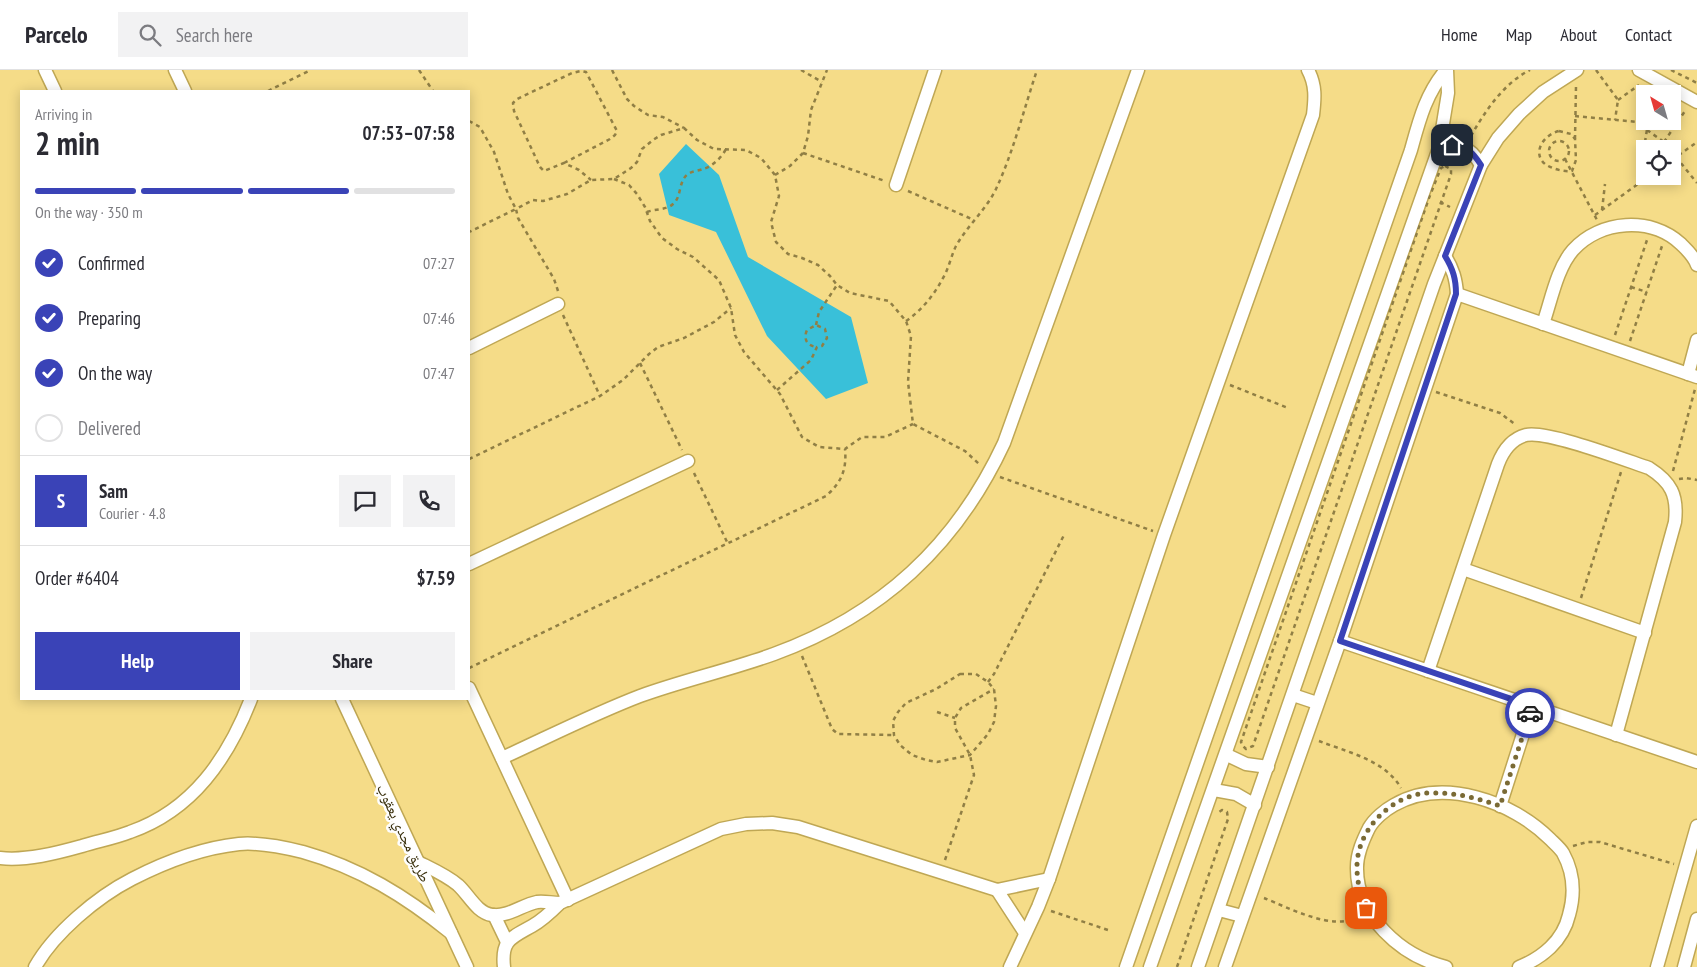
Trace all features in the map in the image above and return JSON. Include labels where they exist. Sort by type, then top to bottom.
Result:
[{"type":"street","points":[[45,70],[55,90]]},
{"type":"street","points":[[175,70],[185,90]]},
{"type":"street","points":[[896,185],[935,70]]},
{"type":"street","points":[[502,758],[640,696],[748,663],[797,645],[827,631],[883,597],[932,553],[973,502],[990,474],[1004,443],[1138,70]]},
{"type":"street","points":[[1010,967],[1049,879],[1164,535],[1312,115],[1315,94],[1308,70]]},
{"type":"street","points":[[1150,967],[1227,755],[1439,148],[1448,93],[1447,70]]},
{"type":"street","points":[[1126,967],[1405,168],[1421,114],[1436,82],[1447,70]]},
{"type":"street","points":[[1198,967],[1445,256],[1481,165],[1498,138],[1519,114],[1543,92],[1576,70]]},
{"type":"street","points":[[1639,70],[1695,101]]},
{"type":"street","points":[[1439,148],[1452,145],[1464,147],[1474,154],[1481,165]]},
{"type":"street","points":[[1543,324],[1564,264],[1574,249],[1602,230],[1626,225],[1651,227],[1666,233],[1688,250],[1697,265]]},
{"type":"street","points":[[1225,967],[1340,641],[1456,294],[1456,281],[1452,268],[1445,256]]},
{"type":"street","points":[[1456,294],[1694,378],[1697,340]]},
{"type":"street","points":[[470,348],[558,304]]},
{"type":"street","points":[[1428,671],[1502,454],[1508,446],[1516,439],[1525,435],[1545,435],[1649,468],[1669,484],[1676,502],[1675,522],[1616,735]]},
{"type":"street","points":[[470,564],[688,460]]},
{"type":"street","points":[[1463,569],[1645,633]]},
{"type":"street","points":[[1340,641],[1697,762]]},
{"type":"street","points":[[470,690],[502,758],[564,901]]},
{"type":"street","points":[[1293,695],[1317,703]]},
{"type":"street","points":[[0,858],[12,859],[62,851],[130,832],[160,818],[199,788],[216,768],[241,724],[251,700]]},
{"type":"street","name":"طريق مجدي يعقوب","points":[[342,700],[467,967]]},
{"type":"street","points":[[1500,806],[1532,706]]},
{"type":"street","points":[[1227,755],[1246,764],[1268,767]]},
{"type":"street","points":[[1214,790],[1236,794],[1255,805]]},
{"type":"street","points":[[1442,966],[1418,956],[1398,943],[1381,927],[1366,908],[1358,888],[1356,866],[1361,844],[1371,825],[1386,809],[1406,798],[1427,793],[1452,794],[1476,798],[1500,806],[1523,818],[1544,833],[1562,852],[1572,875],[1573,900],[1567,924],[1554,945],[1534,961],[1519,967]]},
{"type":"street","points":[[504,967],[502,956],[507,942],[517,933],[545,917],[564,901],[697,839],[721,829],[746,824],[772,823],[798,827],[996,890],[1049,879]]},
{"type":"street","points":[[1657,967],[1697,826]]},
{"type":"street","points":[[35,967],[65,930],[91,905],[116,888],[149,870],[175,859],[241,844],[281,846],[331,860],[372,878],[423,910],[451,933]]},
{"type":"street","points":[[418,862],[439,872],[458,885],[482,912],[494,915],[507,914],[522,906],[538,902],[564,901]]},
{"type":"street","points":[[996,890],[1025,933]]},
{"type":"street","points":[[1219,910],[1242,916]]},
{"type":"street","points":[[494,915],[507,942]]},
{"type":"street","points":[[1684,967],[1697,920]]},
{"type":"path","points":[[270,90],[311,70]]},
{"type":"path","points":[[419,70],[432,90]]},
{"type":"path","points":[[614,70],[627,99],[634,106],[648,114],[663,117],[684,128],[697,140],[714,150],[746,150],[761,158],[775,174],[779,196],[771,222],[776,242],[788,254],[818,265],[837,285],[850,293],[889,302],[906,321],[911,336],[908,382],[913,424]]},
{"type":"path","points":[[801,70],[822,82]]},
{"type":"path","points":[[775,174],[790,166],[804,153],[808,136],[810,110],[827,70]]},
{"type":"path","points":[[906,321],[930,300],[944,277],[956,247],[995,191],[1037,70]]},
{"type":"path","points":[[1470,139],[1493,103],[1512,82],[1530,70]]},
{"type":"path","points":[[1572,171],[1575,164],[1576,70]]},
{"type":"path","points":[[1596,70],[1618,100],[1615,120]]},
{"type":"path","points":[[1671,70],[1697,83]]},
{"type":"path","points":[[571,72],[586,72],[617,131],[610,139],[564,164],[544,171],[540,168],[514,111],[513,103],[517,99],[571,72]]},
{"type":"path","points":[[1618,100],[1652,76]]},
{"type":"path","points":[[1666,140],[1695,101]]},
{"type":"path","points":[[1575,116],[1636,121]]},
{"type":"path","points":[[470,122],[480,127],[494,152],[518,218],[558,287],[558,304],[600,396]]},
{"type":"path","points":[[614,180],[637,162],[642,149],[653,140],[660,135],[684,128]]},
{"type":"path","points":[[1644,140],[1647,130],[1661,140]]},
{"type":"path","points":[[1572,171],[1563,171],[1545,164],[1542,159],[1540,146],[1547,136],[1559,131],[1571,134],[1575,139]]},
{"type":"path","points":[[1558,141],[1566,144],[1569,152],[1565,159],[1556,160],[1550,154],[1549,150],[1554,143],[1558,141]]},
{"type":"path","points":[[1681,154],[1697,142]]},
{"type":"path","points":[[647,212],[671,206],[680,194],[682,183],[688,174],[706,169],[724,154],[726,149]]},
{"type":"path","points":[[804,153],[896,185],[974,220]]},
{"type":"path","points":[[1565,159],[1602,230]]},
{"type":"path","points":[[1681,163],[1697,183]]},
{"type":"path","points":[[564,164],[579,170],[591,180]]},
{"type":"path","points":[[1447,166],[1451,169],[1451,174],[1253,746],[1246,749],[1241,742],[1429,198],[1441,168],[1447,166]]},
{"type":"path","points":[[470,232],[533,200],[543,201],[568,194],[591,180],[614,180],[628,185],[637,194],[650,221],[662,238],[677,250],[693,257],[718,280],[731,308],[735,335],[744,352],[776,390],[802,436],[819,447],[845,449],[862,437],[885,437],[913,424]]},
{"type":"path","points":[[1602,210],[1605,184]]},
{"type":"path","points":[[1595,215],[1637,185]]},
{"type":"path","points":[[1611,348],[1651,227]]},
{"type":"path","points":[[1626,353],[1666,233]]},
{"type":"path","points":[[816,325],[825,329],[828,338],[822,346],[817,347],[808,344],[806,340],[807,330],[816,325],[819,312],[837,285]]},
{"type":"path","points":[[1631,287],[1647,292]]},
{"type":"path","points":[[470,459],[600,396],[623,380],[649,354],[658,348],[702,329],[731,308]]},
{"type":"path","points":[[776,390],[811,360],[817,347]]},
{"type":"path","points":[[1669,484],[1694,378]]},
{"type":"path","points":[[1219,381],[1288,408]]},
{"type":"path","points":[[1425,388],[1500,413],[1525,435]]},
{"type":"path","points":[[913,424],[965,451],[990,474],[1164,535]]},
{"type":"path","points":[[470,668],[826,496],[836,487],[843,475],[846,462],[845,449]]},
{"type":"path","points":[[1577,609],[1625,460]]},
{"type":"path","points":[[1669,484],[1686,478],[1697,480]]},
{"type":"path","points":[[988,682],[994,674],[1064,535]]},
{"type":"path","points":[[797,645],[832,729],[838,734],[894,735]]},
{"type":"path","points":[[960,674],[976,674],[988,682],[994,689],[996,706],[994,722],[988,734],[970,755],[937,762],[926,760],[912,754],[900,745],[894,735],[893,720],[906,703],[936,689],[960,674]]},
{"type":"path","points":[[940,872],[974,775],[970,755],[955,728],[955,718],[961,708],[994,689]]},
{"type":"path","points":[[937,712],[955,718]]},
{"type":"path","points":[[1306,736],[1379,765],[1390,774],[1406,798]]},
{"type":"path","points":[[1177,967],[1229,816],[1225,810],[1220,811],[1216,815]]},
{"type":"path","points":[[1562,852],[1587,842],[1600,842],[1685,867]]},
{"type":"path","points":[[1250,894],[1326,921],[1341,923],[1355,918],[1366,908]]},
{"type":"path","points":[[1038,906],[1111,931]]},
{"type":"water","points":[[686,144],[719,175],[748,257],[851,317],[868,383],[826,399],[767,336],[716,232],[669,215],[659,174]]},
{"type":"way so far","points":[[1366,908],[1358,888],[1356,866],[1361,844],[1371,825],[1386,809],[1406,798],[1427,793],[1452,794],[1476,798],[1500,806],[1530,713]]},
{"type":"route","points":[[1452,145],[1464,147],[1474,154],[1481,165],[1445,256],[1452,268],[1456,281],[1456,294],[1340,641],[1532,706],[1530,713]]}]
